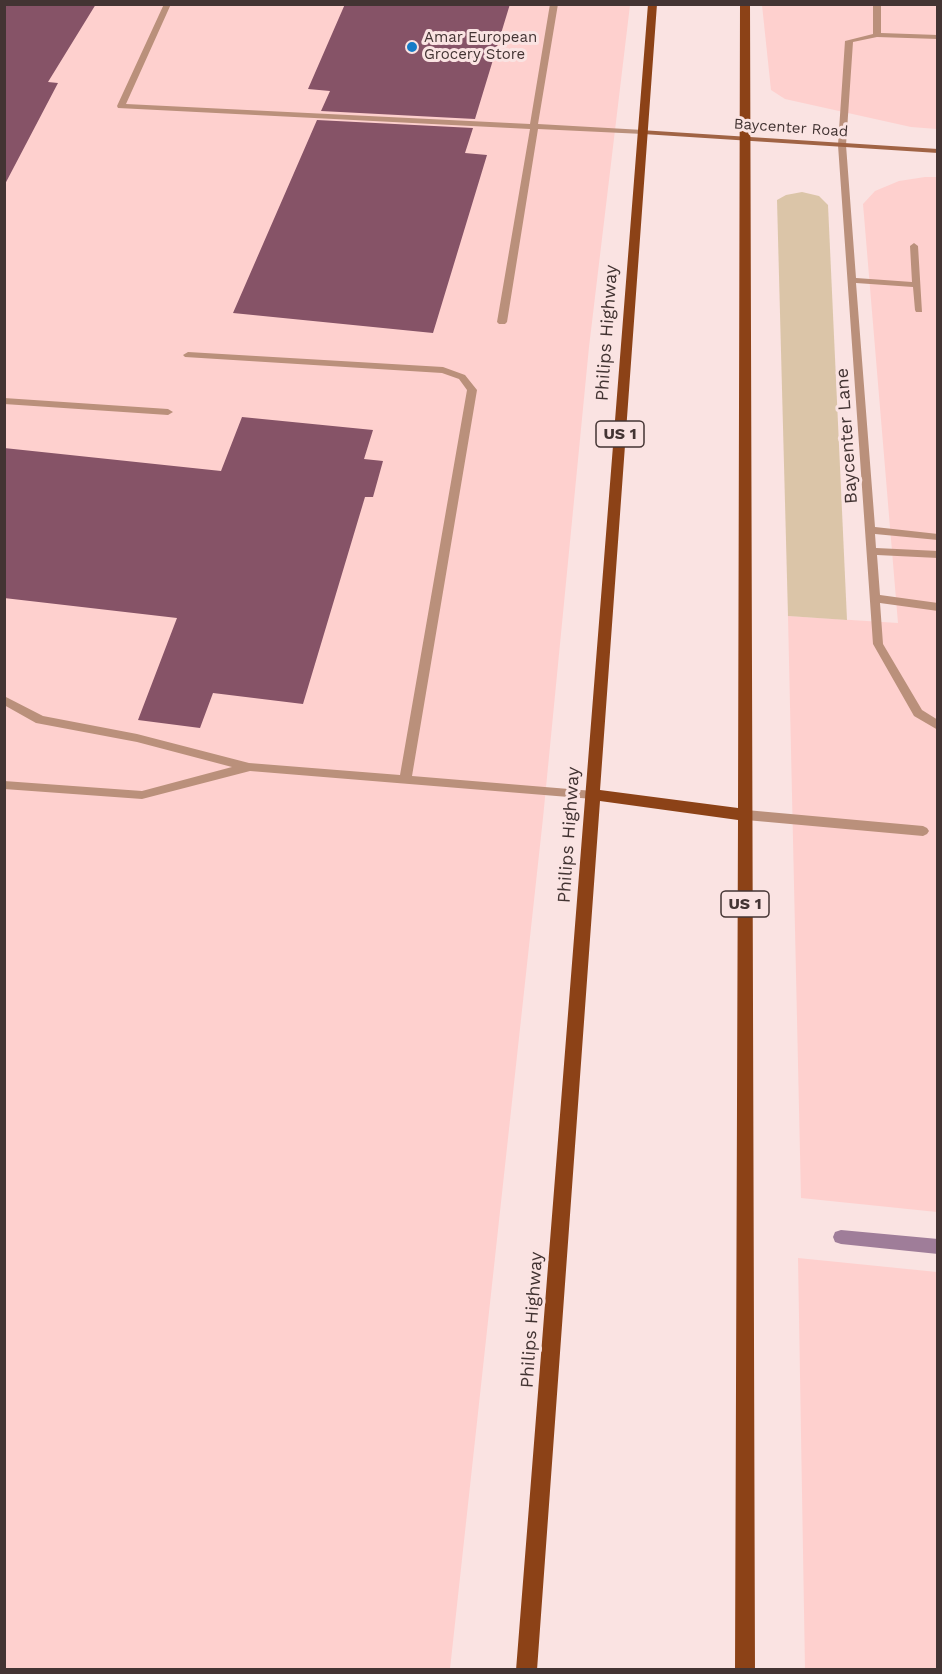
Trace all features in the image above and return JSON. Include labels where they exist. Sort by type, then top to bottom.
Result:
[{"type":"main road","name":"Philips Highway","points":[[526,1670],[653,4]]},
{"type":"main road","name":"US 1","points":[[745,1670],[746,4]]},
{"type":"main road","points":[[593,795],[746,815]]},
{"type":"street","name":"Baycenter Road","points":[[643,132],[938,151]]},
{"type":"lane","points":[[168,4],[121,106],[643,132]]},
{"type":"lane","points":[[502,322],[536,127],[554,4]]},
{"type":"lane","points":[[876,4],[877,35],[938,38]]},
{"type":"lane","name":"Baycenter Lane","points":[[877,35],[849,41],[842,145],[878,644],[918,713],[938,726]]},
{"type":"lane","points":[[914,246],[919,310]]},
{"type":"lane","points":[[852,280],[917,285]]},
{"type":"lane","points":[[188,355],[443,370],[462,377],[472,390],[405,780]]},
{"type":"lane","points":[[4,401],[168,412]]},
{"type":"lane","points":[[871,530],[938,537]]},
{"type":"lane","points":[[871,551],[938,555]]},
{"type":"lane","points":[[874,598],[938,607]]},
{"type":"lane","points":[[4,700],[40,720],[137,738],[250,768],[593,795]]},
{"type":"lane","points":[[4,784],[142,795],[250,768]]},
{"type":"lane","points":[[746,815],[923,831]]},
{"type":"shaded area","points":[[5,5],[630,5],[589,347],[543,818],[450,1669],[5,1670]]},
{"type":"shaded area","points":[[762,5],[937,5],[937,129],[911,127],[785,99],[771,90]]},
{"type":"shaded area","points":[[937,177],[937,1212],[801,1198],[788,616],[898,623],[863,204],[875,191],[899,181]]},
{"type":"shaded area","points":[[802,192],[819,196],[828,205],[847,620],[788,616],[777,200],[786,195]]},
{"type":"shaded area","points":[[798,1258],[937,1272],[937,1669],[805,1669]]},
{"type":"building","points":[[4,4],[96,4],[48,82],[58,83],[4,186]]},
{"type":"building","name":"Amar European Grocery Store","points":[[345,4],[510,4],[475,119],[321,111],[330,91],[308,89]]},
{"type":"building","points":[[317,120],[473,128],[465,153],[487,155],[433,333],[233,313]]},
{"type":"building","points":[[242,417],[373,430],[364,459],[383,461],[373,497],[365,497],[303,704],[213,693],[200,728],[138,720],[177,618],[4,598],[4,448],[221,471]]},
{"type":"waterway","points":[[841,1237],[938,1247]]},
{"type":"place","name":"Amar European Grocery Store","points":[[412,47]]}]
